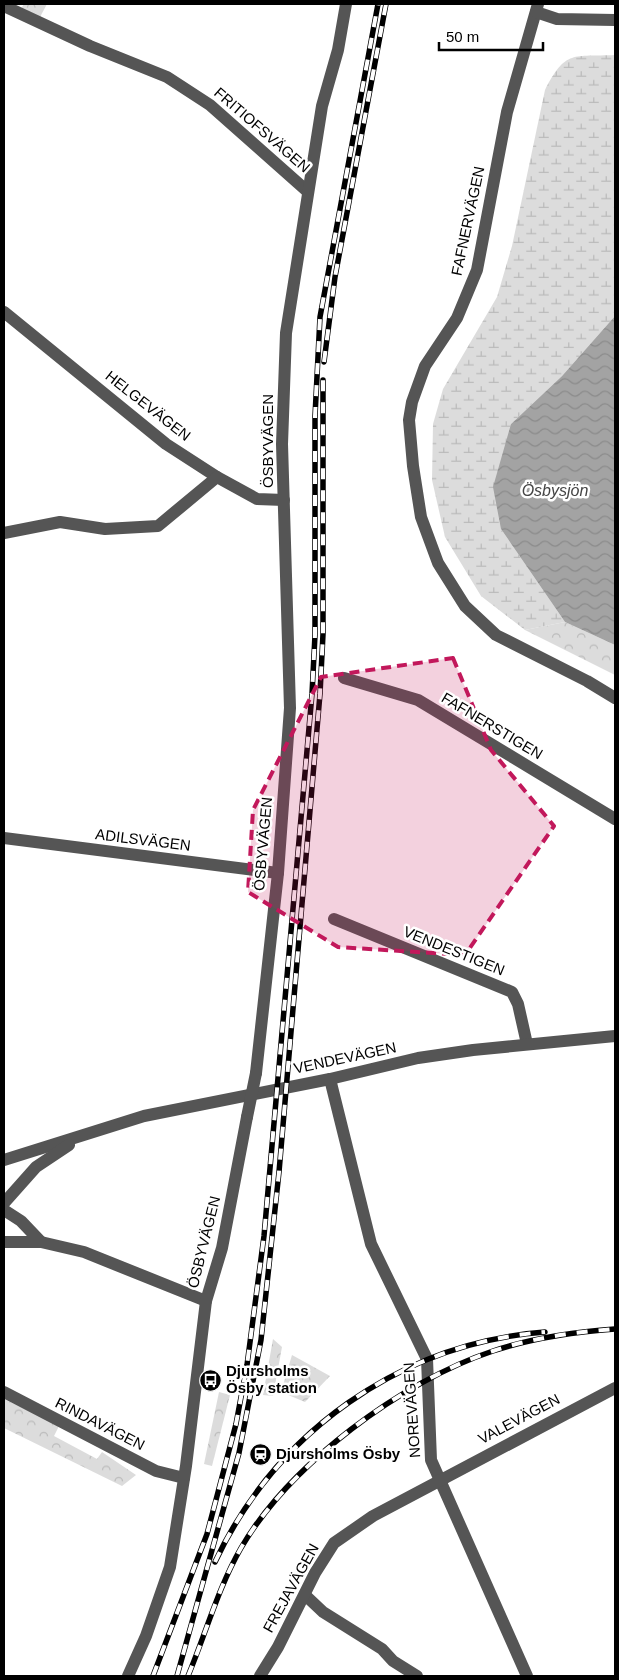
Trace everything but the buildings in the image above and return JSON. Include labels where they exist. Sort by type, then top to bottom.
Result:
[{"type":"street","name":"ÖSBYVÄGEN","points":[[128,1676],[146,1636],[170,1567],[184,1478],[206,1301],[222,1248],[256,1073],[278,873],[290,708],[282,444],[286,332],[307,190],[322,106],[338,50],[346,4]]},
{"type":"street","name":"FRITIOFSVÄGEN","points":[[4,6],[90,46],[167,77],[210,105],[307,190]]},
{"type":"street","points":[[537,8],[557,19],[615,20]]},
{"type":"street","name":"FAFNERVÄGEN","points":[[537,8],[507,112],[477,270],[457,318],[425,366],[412,402],[409,420],[413,466],[420,517],[438,563],[466,606],[496,635],[588,681],[615,698]]},
{"type":"street","name":"HELGEVÄGEN","points":[[4,312],[166,444],[257,499],[284,500]]},
{"type":"street","points":[[4,533],[60,522],[105,529],[158,526],[218,477]]},
{"type":"street","name":"FAFNERSTIGEN","points":[[344,678],[418,700],[615,819]]},
{"type":"street","name":"ADILSVÄGEN","points":[[4,838],[278,873]]},
{"type":"street","name":"VENDESTIGEN","points":[[334,919],[512,992],[518,1004],[527,1044]]},
{"type":"street","name":"VENDEVÄGEN","points":[[4,1160],[42,1150],[85,1134],[144,1116],[330,1079],[418,1058],[527,1044],[615,1036]]},
{"type":"street","name":"NOREVÄGEN","points":[[330,1079],[371,1244],[427,1359],[430,1460],[527,1676]]},
{"type":"street","name":"VENDEVÄGEN","points":[[4,1203],[36,1167],[85,1134]]},
{"type":"street","points":[[4,1210],[21,1221],[41,1242]]},
{"type":"street","points":[[4,1242],[41,1242],[84,1252],[206,1301]]},
{"type":"street","name":"VALEVÄGEN","points":[[438,1480],[615,1388]]},
{"type":"street","name":"RINDAVÄGEN","points":[[4,1392],[156,1471],[184,1478]]},
{"type":"street","name":"FREJAVÄGEN","points":[[260,1676],[315,1573],[334,1543],[373,1516],[438,1480]]},
{"type":"street","points":[[304,1595],[323,1612],[382,1648],[393,1661],[416,1676]]},
{"type":"highlighted area","points":[[453,658],[491,750],[554,826],[465,955],[338,947],[248,892],[253,810],[321,677]]},
{"type":"green space","points":[[24,4],[47,4],[40,17],[20,10]]},
{"type":"green space","points":[[615,55],[615,316],[562,376],[511,424],[501,529],[565,622],[525,630],[481,596],[445,537],[432,480],[433,424],[443,389],[497,297],[512,246],[545,90],[552,77],[565,61],[580,56]]},
{"type":"green space","points":[[565,622],[615,645],[615,675],[525,630]]},
{"type":"green space","points":[[273,1339],[282,1347],[273,1396],[263,1395]]},
{"type":"green space","points":[[292,1355],[330,1376],[305,1402],[281,1392]]},
{"type":"green space","points":[[219,1392],[230,1395],[212,1466],[204,1464]]},
{"type":"green space","points":[[4,1399],[59,1426],[54,1436],[97,1459],[102,1452],[136,1475],[122,1486],[4,1428]]},
{"type":"water","name":"Ösbysjön","points":[[615,316],[615,645],[565,622],[501,529],[493,487],[511,424],[562,376]]},
{"type":"railway","points":[[153,1676],[207,1534],[236,1424],[247,1365],[264,1236],[312,694],[315,635],[315,416],[320,317],[378,4]]},
{"type":"railway","points":[[324,362],[335,277],[386,4]]},
{"type":"railway","points":[[177,1676],[239,1453],[261,1340],[279,1172],[320,694],[323,634],[323,380]]},
{"type":"railway","points":[[188,1676],[219,1595],[241,1548],[262,1517],[288,1486],[351,1429],[386,1404],[422,1383],[458,1365],[493,1351],[553,1336],[615,1329]]},
{"type":"railway","points":[[215,1562],[241,1515],[272,1473],[308,1435],[349,1402],[393,1375],[441,1354],[492,1340],[545,1332]]},
{"type":"place","name":"Djursholms Ösby station","points":[[210,1380]]},
{"type":"place","name":"Djursholms Ösby","points":[[260,1454]]}]
